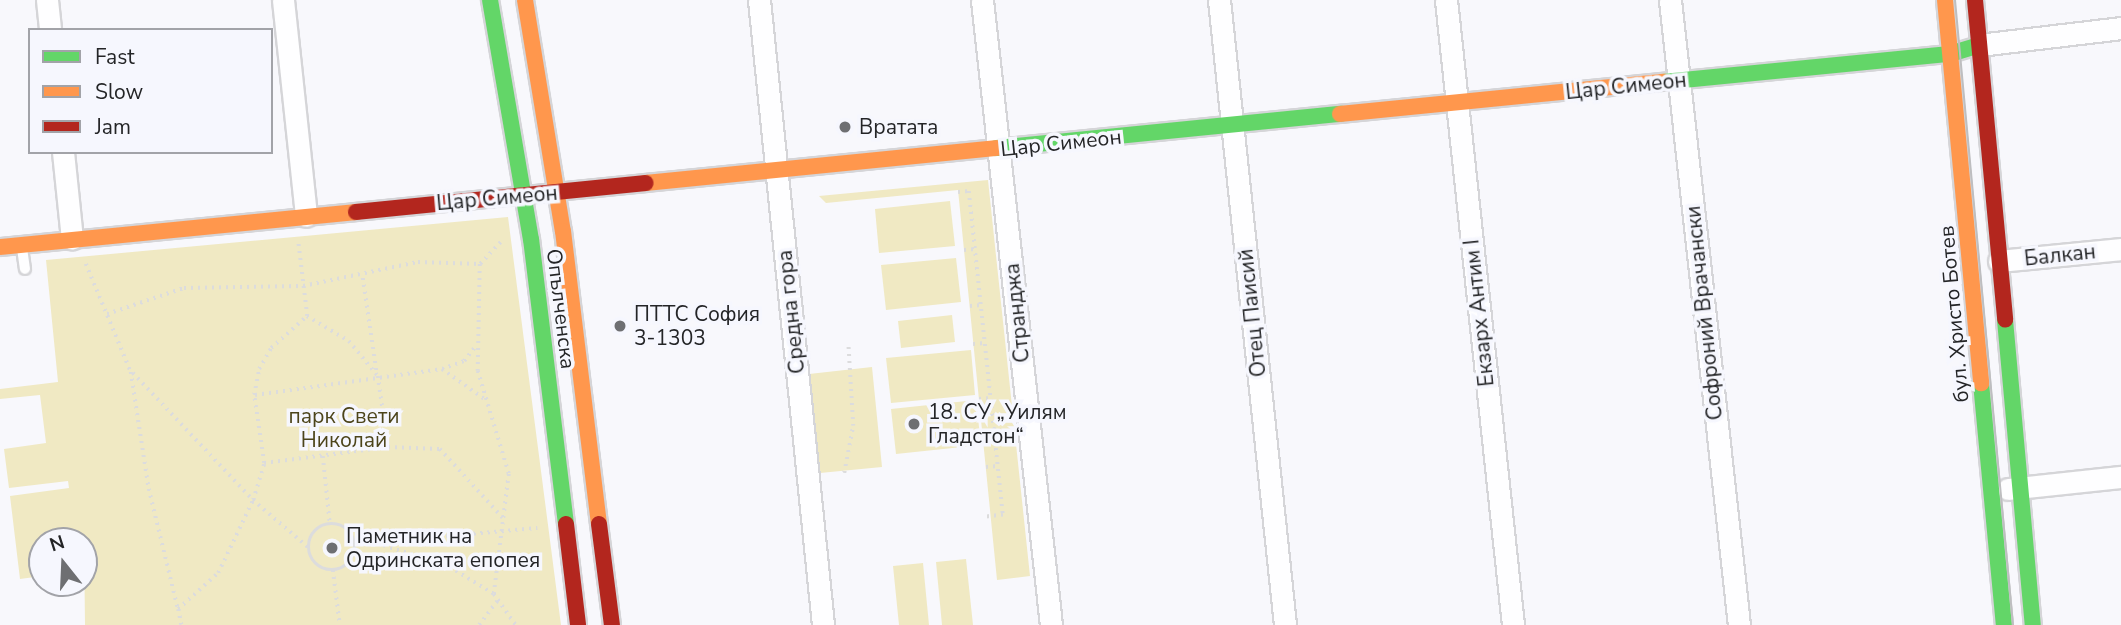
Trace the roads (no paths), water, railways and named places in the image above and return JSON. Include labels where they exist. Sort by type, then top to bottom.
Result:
[{"type":"main road","name":"Опълченска","points":[[490,0],[522,197],[578,625]]},
{"type":"main road","name":"Опълченска","points":[[525,0],[555,193],[612,625]]},
{"type":"main road","name":"бул. Христо Ботев","points":[[1945,0],[2004,625]]},
{"type":"main road","points":[[1975,0],[2033,625]]},
{"type":"main road","name":"Цар Симеон","points":[[0,247],[21,244],[78,248],[306,216],[776,172],[1950,54],[1979,45]]},
{"type":"street","points":[[47,0],[50,28]]},
{"type":"street","points":[[283,0],[306,216]]},
{"type":"street","name":"Средна гора","points":[[759,0],[823,625]]},
{"type":"street","name":"Странджа","points":[[982,0],[1051,625]]},
{"type":"street","name":"Отец Паисий","points":[[1219,0],[1285,625]]},
{"type":"street","name":"Екзарх Антим I","points":[[1446,0],[1513,625]]},
{"type":"street","name":"Софроний Врачански","points":[[1670,0],[1739,625]]},
{"type":"street","name":"Цар Симеон","points":[[1979,45],[2121,28]]},
{"type":"street","points":[[63,154],[78,248]]},
{"type":"street","name":"Балкан","points":[[1999,261],[2121,249]]},
{"type":"street","points":[[1992,491],[2121,477]]},
{"type":"lane","points":[[21,244],[25,269]]},
{"type":"tram line","points":[[1955,0],[2013,625]]},
{"type":"place","name":"Вратата","points":[[845,127]]},
{"type":"place","name":"ПТТС София 3-1303","points":[[620,326]]},
{"type":"place","name":"18. СУ „Уилям Гладстон“","points":[[914,424]]},
{"type":"place","name":"Паметник на Одринската епопея","points":[[332,548]]},
{"type":"park label","name":"парк Свети Николай","points":[[344,428]]}]
